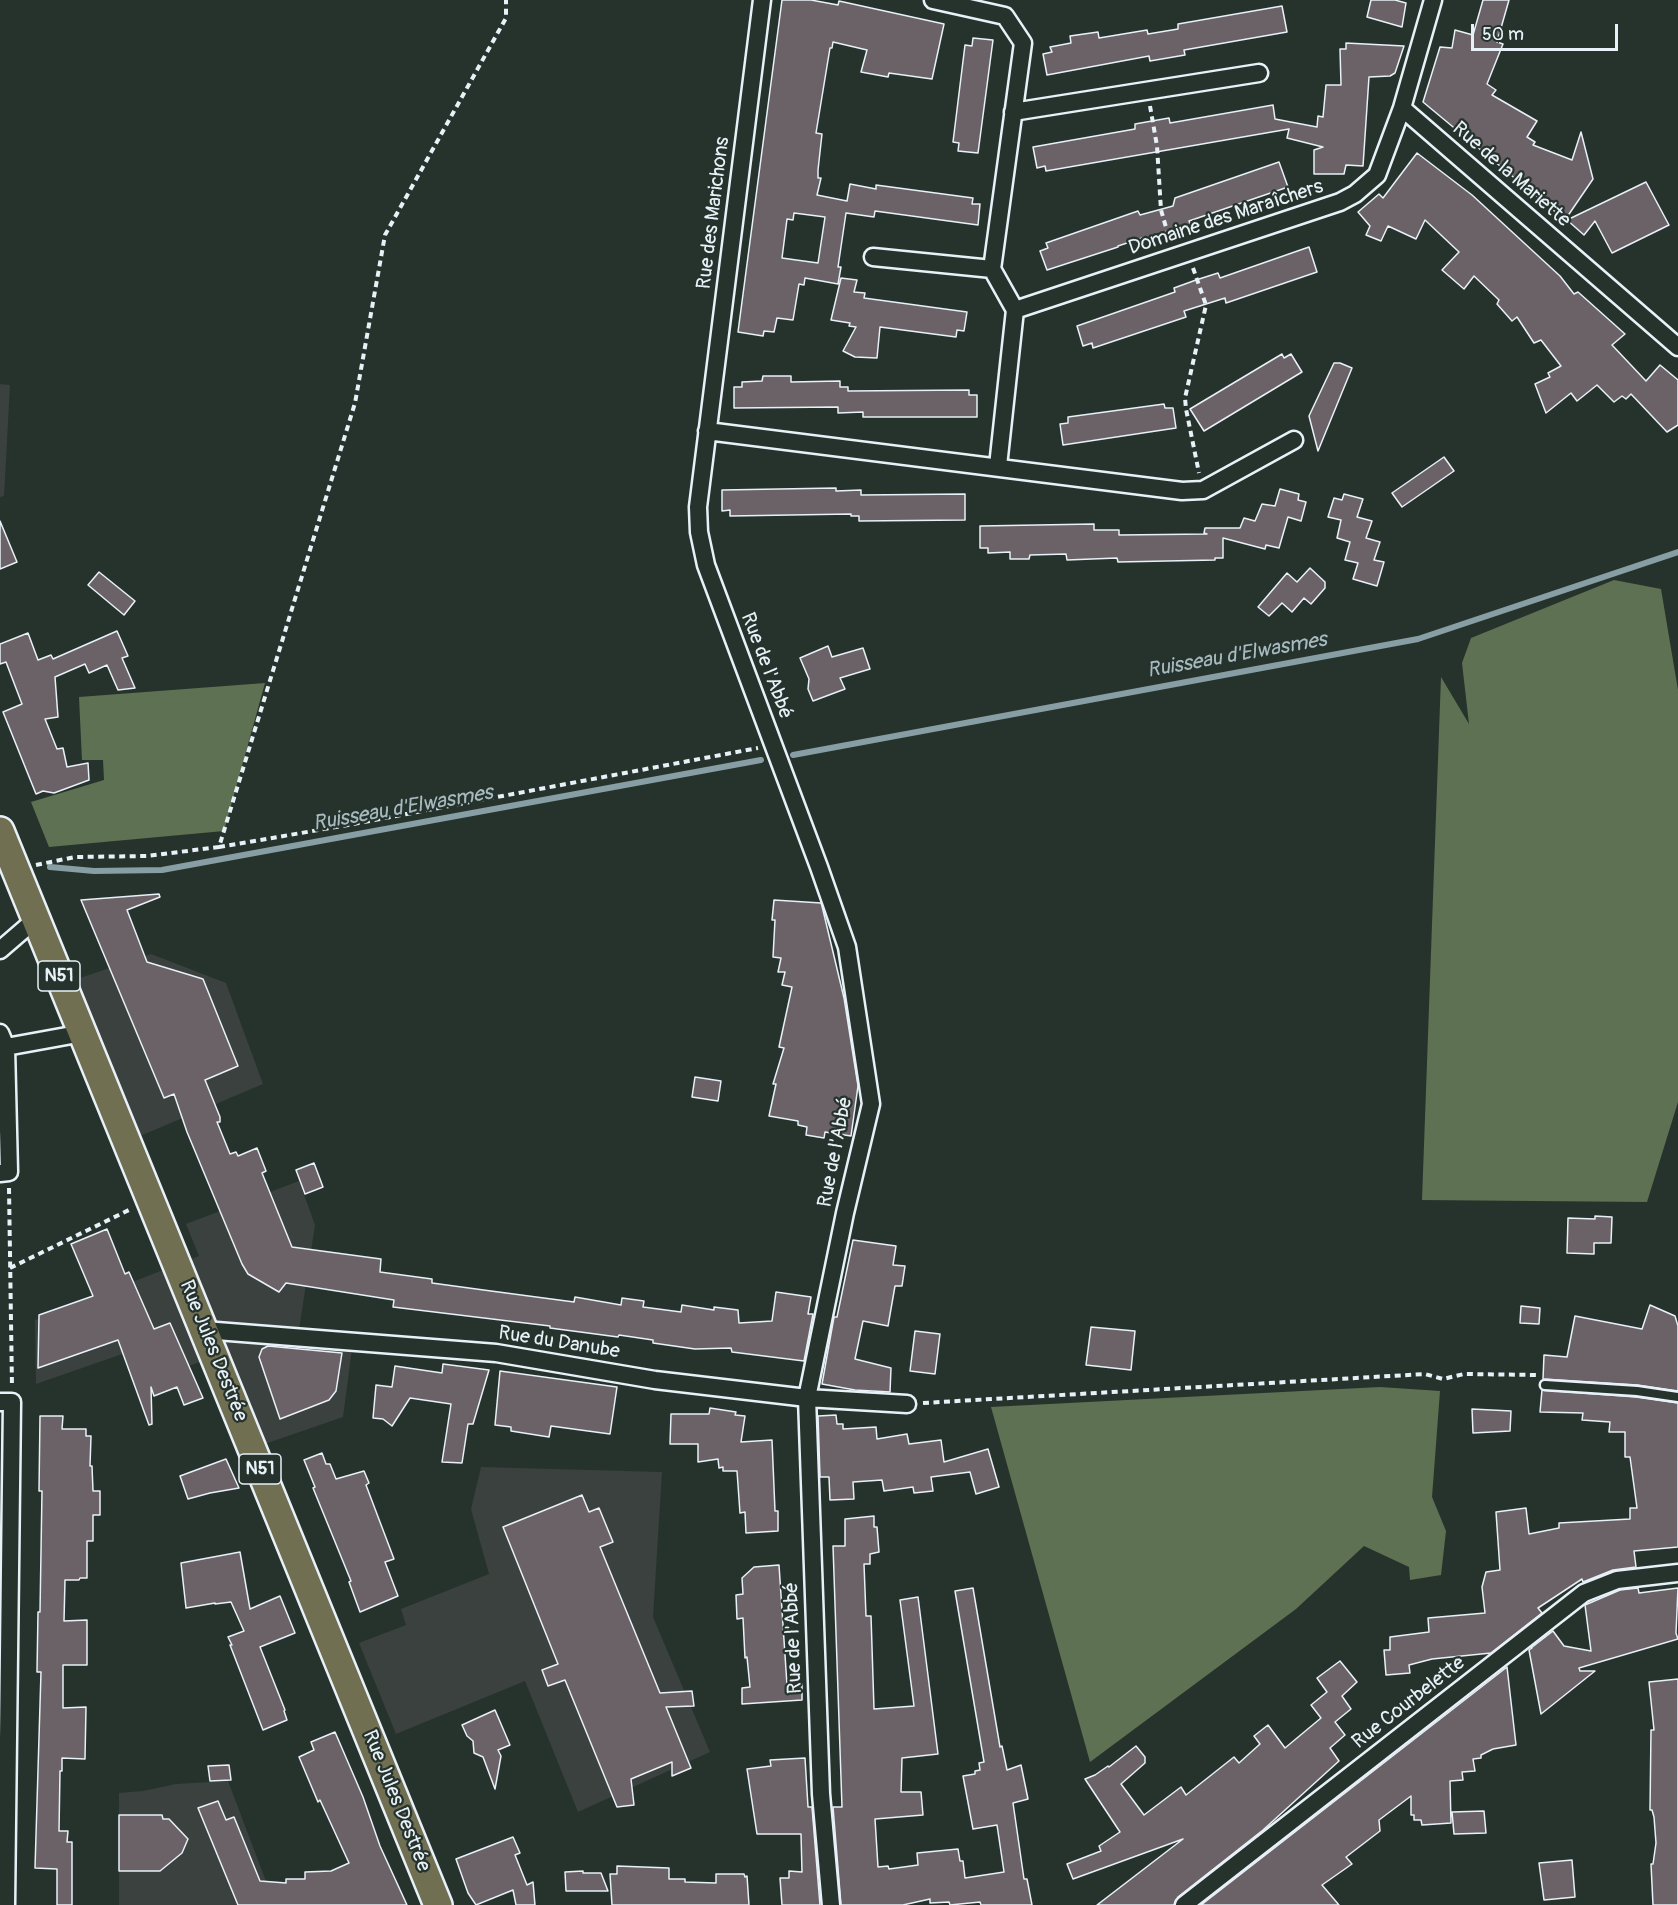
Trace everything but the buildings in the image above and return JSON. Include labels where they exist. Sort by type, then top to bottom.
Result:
[{"type":"main road","name":"Rue Jules Destrée","points":[[0,831],[438,1905]]},
{"type":"street","name":"Rue des Marichons","points":[[707,431],[762,0]]},
{"type":"street","points":[[933,0],[1005,16],[1023,43],[992,268],[1015,310],[998,466]]},
{"type":"street","points":[[1402,108],[1433,0]]},
{"type":"street","points":[[1013,112],[1258,73]]},
{"type":"street","name":"Domaine des Maraîchers","points":[[1015,310],[1340,202],[1355,194],[1377,175],[1402,108]]},
{"type":"street","name":"Rue de la Mariette","points":[[1402,108],[1678,346]]},
{"type":"street","points":[[873,257],[992,268]]},
{"type":"street","points":[[707,431],[1182,491],[1203,490],[1294,440]]},
{"type":"street","name":"Rue de l'Abbé","points":[[707,431],[698,507],[706,565],[847,947],[871,1104],[845,1213],[807,1398],[820,1794],[831,1905]]},
{"type":"street","points":[[0,950],[36,919]]},
{"type":"street","points":[[4,1172],[3,1040],[83,1033]]},
{"type":"street","name":"Rue du Danube","points":[[204,1330],[496,1353],[655,1380],[807,1398],[907,1404]]},
{"type":"street","points":[[6,1402],[3,1831],[6,1905]]},
{"type":"street","name":"Rue Courbelette","points":[[1184,1905],[1584,1593],[1617,1580],[1678,1573]]},
{"type":"lane","points":[[1545,1385],[1637,1391],[1678,1397]]},
{"type":"path","points":[[219,847],[355,403],[385,236],[506,18],[506,0]]},
{"type":"path","points":[[1148,90],[1157,146],[1161,210],[1169,240],[1183,254],[1206,305],[1185,399],[1203,490]]},
{"type":"path","points":[[17,873],[42,862],[75,857],[147,856],[219,847],[774,745]]},
{"type":"path","points":[[4,1172],[10,1268],[6,1402]]},
{"type":"path","points":[[10,1268],[151,1200]]},
{"type":"path","points":[[907,1404],[1425,1374],[1443,1379],[1464,1374],[1543,1375],[1545,1385]]},
{"type":"shaded area","points":[[0,384],[10,385],[4,496],[0,497]]},
{"type":"shaded area","points":[[151,954],[226,983],[263,1084],[140,1136],[74,980]]},
{"type":"shaded area","points":[[299,1181],[315,1225],[297,1343],[352,1349],[343,1417],[256,1447],[221,1355],[141,1382],[128,1352],[36,1384],[35,1320],[199,1256],[186,1224]]},
{"type":"shaded area","points":[[481,1467],[662,1472],[653,1617],[710,1752],[578,1812],[525,1681],[396,1734],[359,1643],[406,1625],[401,1609],[489,1574],[471,1509]]},
{"type":"shaded area","points":[[228,1781],[267,1884],[267,1905],[119,1905],[119,1793],[176,1784]]},
{"type":"green space","points":[[1614,580],[1661,589],[1678,690],[1678,1102],[1647,1202],[1422,1200],[1441,677],[1469,724],[1462,663],[1471,638]]},
{"type":"green space","points":[[265,683],[224,831],[49,847],[31,802],[104,780],[103,760],[82,760],[79,697]]},
{"type":"green space","points":[[1380,1387],[1440,1391],[1432,1497],[1446,1531],[1441,1575],[1410,1580],[1409,1567],[1364,1546],[1296,1609],[1090,1762],[991,1407]]},
{"type":"waterway","name":"Ruisseau d'Elwasmes","points":[[793,755],[1418,639],[1678,552]]},
{"type":"waterway","name":"Ruisseau d'Elwasmes","points":[[50,867],[94,871],[162,870],[761,760]]}]
